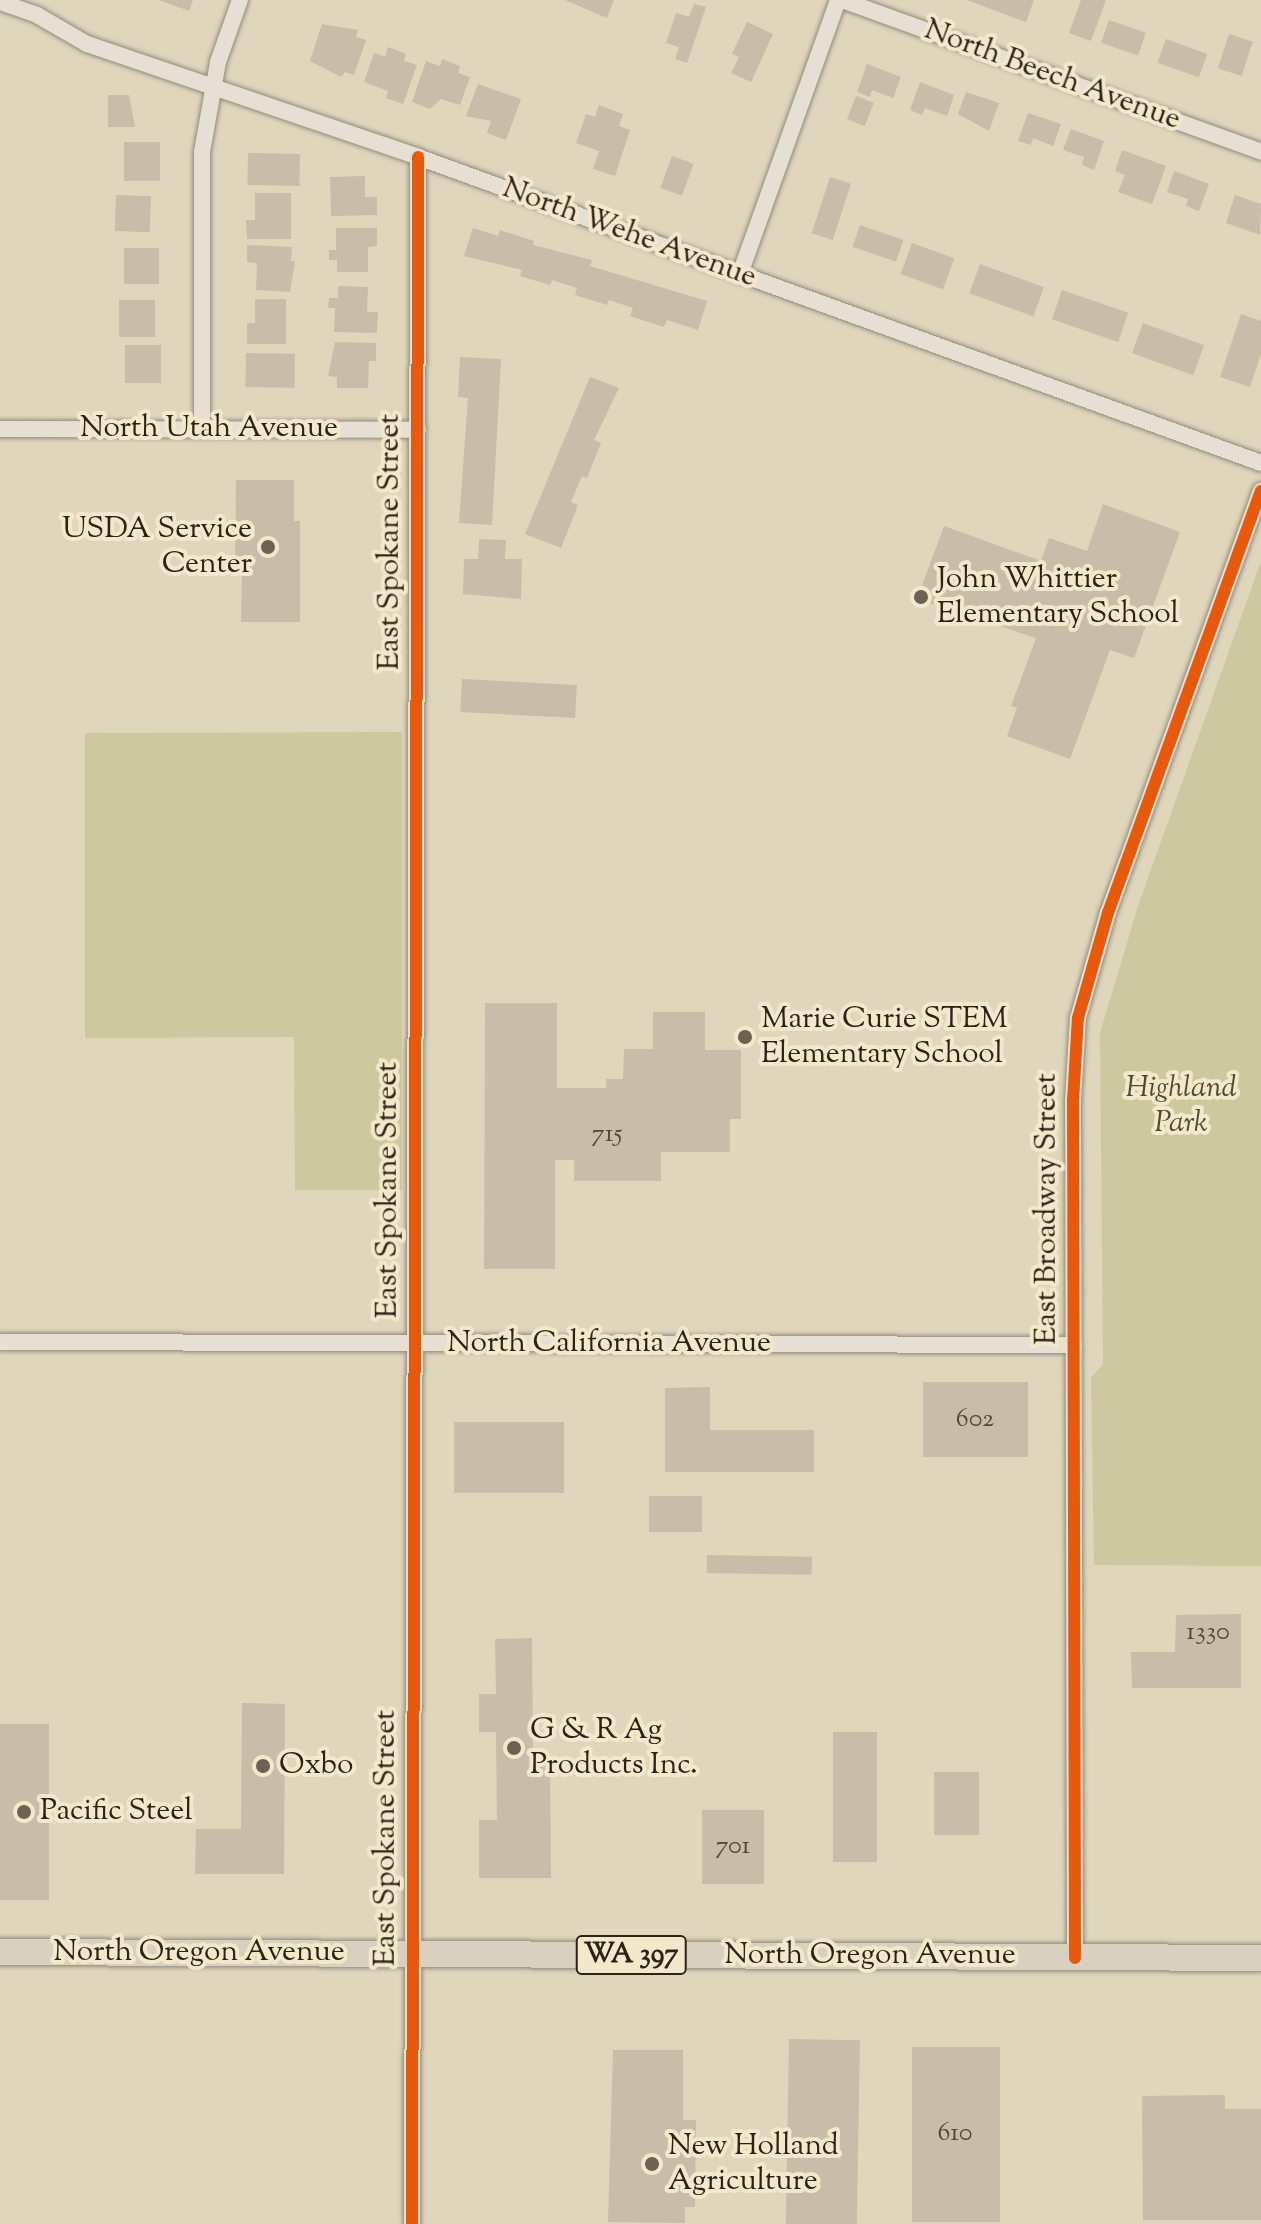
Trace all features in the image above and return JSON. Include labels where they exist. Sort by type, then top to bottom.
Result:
[{"type":"main road","name":"North Oregon Avenue","points":[[0,1952],[1261,1958]]},
{"type":"street","points":[[202,429],[202,152],[214,87],[240,0]]},
{"type":"street","points":[[740,274],[840,0]]},
{"type":"street","name":"North Beech Avenue","points":[[840,0],[1261,152]]},
{"type":"street","name":"North Wehe Avenue","points":[[0,2],[37,15],[87,44],[418,157],[1261,463]]},
{"type":"street","name":"East Spokane Street","points":[[412,2224],[418,157]]},
{"type":"street","name":"North Utah Avenue","points":[[0,429],[418,430]]},
{"type":"street","name":"East Broadway Street","points":[[1075,1958],[1074,1056],[1086,981],[1261,491]]},
{"type":"street","name":"North California Avenue","points":[[0,1342],[1074,1345]]},
{"type":"green space","name":"Highland Park","points":[[1261,561],[1261,1566],[1094,1565],[1091,1378],[1103,1364],[1100,1033],[1138,906]]},
{"type":"green space","points":[[402,732],[402,1190],[295,1190],[294,1037],[85,1038],[85,733]]},
{"type":"building","points":[[159,0],[193,0],[189,11]]},
{"type":"building","points":[[565,0],[614,0],[607,18]]},
{"type":"building","points":[[967,0],[1034,0],[1026,22]]},
{"type":"building","points":[[1081,0],[1106,0],[1091,41],[1069,33]]},
{"type":"building","points":[[694,4],[706,7],[687,63],[675,59],[679,47],[666,43],[676,13],[689,17]]},
{"type":"building","points":[[1109,20],[1146,33],[1138,55],[1101,43]]},
{"type":"building","points":[[747,22],[773,34],[751,82],[731,73],[739,57],[732,54]]},
{"type":"building","points":[[322,24],[358,30],[356,37],[366,40],[354,75],[345,72],[341,77],[310,61]]},
{"type":"building","points":[[1229,34],[1253,42],[1242,76],[1218,68]]},
{"type":"building","points":[[1166,39],[1207,54],[1199,78],[1157,62]]},
{"type":"building","points":[[388,47],[406,54],[404,61],[417,65],[403,104],[386,98],[388,91],[364,82],[374,53],[385,57]]},
{"type":"building","points":[[442,59],[460,66],[458,73],[470,77],[460,105],[441,99],[430,109],[412,102],[426,61],[440,66]]},
{"type":"building","points":[[867,64],[901,77],[893,98],[872,90],[870,97],[857,92]]},
{"type":"building","points":[[920,82],[954,95],[947,116],[925,108],[922,115],[910,110]]},
{"type":"building","points":[[478,84],[521,99],[506,140],[487,133],[491,121],[466,116]]},
{"type":"building","points":[[966,92],[999,103],[989,131],[958,114]]},
{"type":"building","points":[[108,95],[129,95],[135,127],[108,127]]},
{"type":"building","points":[[856,96],[874,103],[865,126],[847,119]]},
{"type":"building","points":[[599,105],[623,114],[619,126],[630,130],[615,176],[593,169],[599,151],[576,143],[586,114],[595,117]]},
{"type":"building","points":[[1028,113],[1061,124],[1053,146],[1033,138],[1031,145],[1018,141]]},
{"type":"building","points":[[1071,129],[1104,141],[1094,170],[1082,165],[1084,157],[1063,150]]},
{"type":"building","points":[[124,142],[160,142],[160,181],[124,181]]},
{"type":"building","points":[[1122,150],[1166,166],[1152,204],[1118,192],[1125,175],[1115,171]]},
{"type":"building","points":[[248,153],[300,154],[299,186],[247,185]]},
{"type":"building","points":[[672,156],[694,164],[682,196],[660,188]]},
{"type":"building","points":[[1174,171],[1209,184],[1199,211],[1186,206],[1188,199],[1167,192]]},
{"type":"building","points":[[365,176],[365,197],[377,197],[377,215],[331,216],[330,177]]},
{"type":"building","points":[[830,177],[851,184],[833,240],[812,233]]},
{"type":"building","points":[[255,193],[291,193],[291,239],[247,239],[246,220],[255,220]]},
{"type":"building","points":[[116,195],[151,196],[150,232],[115,231]]},
{"type":"building","points":[[1235,195],[1261,204],[1260,235],[1226,223]]},
{"type":"building","points":[[860,225],[903,240],[896,262],[853,247]]},
{"type":"building","points":[[336,228],[377,228],[377,246],[368,247],[368,272],[337,272],[337,260],[329,260],[329,250],[336,250]]},
{"type":"building","points":[[473,228],[498,236],[500,230],[534,241],[533,245],[592,260],[590,266],[707,301],[698,330],[667,320],[664,327],[630,316],[633,308],[609,300],[607,305],[575,295],[577,288],[552,280],[550,285],[520,276],[522,270],[464,256]]},
{"type":"building","points":[[912,243],[954,258],[943,289],[901,274]]},
{"type":"building","points":[[247,245],[292,247],[291,261],[295,261],[290,292],[256,290],[257,263],[247,262]]},
{"type":"building","points":[[124,248],[159,248],[159,284],[124,284]]},
{"type":"building","points":[[980,264],[1044,287],[1033,316],[969,293]]},
{"type":"building","points":[[338,286],[368,287],[367,312],[378,312],[377,333],[334,332],[335,308],[328,308],[329,298],[338,298]]},
{"type":"building","points":[[1062,290],[1128,313],[1118,342],[1052,319]]},
{"type":"building","points":[[255,299],[286,299],[286,344],[247,344],[247,323],[255,323]]},
{"type":"building","points":[[119,300],[155,300],[155,337],[119,337]]},
{"type":"building","points":[[1241,314],[1261,321],[1261,354],[1250,387],[1220,377]]},
{"type":"building","points":[[1143,323],[1204,345],[1193,375],[1132,353]]},
{"type":"building","points":[[335,342],[376,343],[376,361],[369,361],[368,388],[337,388],[337,377],[328,376]]},
{"type":"building","points":[[125,345],[161,345],[161,383],[125,383]]},
{"type":"building","points":[[246,353],[295,354],[294,388],[245,387]]},
{"type":"building","points":[[460,357],[501,359],[492,525],[459,523],[468,398],[458,397]]},
{"type":"building","points":[[590,377],[619,388],[594,440],[601,443],[587,478],[582,476],[571,502],[578,505],[561,548],[525,534]]},
{"type":"building","name":"USDA Service Center","points":[[236,480],[294,480],[294,521],[300,521],[300,622],[241,622],[242,574],[235,574]]},
{"type":"building","points":[[1103,504],[1180,532],[1134,658],[1110,650],[1070,759],[1007,736],[1017,708],[1011,706],[1036,638],[917,599],[944,526],[1041,561],[1049,538],[1087,551]]},
{"type":"building","points":[[479,539],[506,540],[505,559],[522,559],[521,599],[463,594],[464,559],[478,559]]},
{"type":"building","points":[[462,679],[577,685],[575,718],[460,712]]},
{"type":"building","points":[[485,1003],[557,1003],[557,1088],[606,1088],[606,1079],[623,1079],[624,1049],[653,1049],[653,1012],[705,1012],[705,1050],[741,1050],[741,1119],[730,1119],[730,1152],[661,1152],[661,1181],[574,1181],[574,1160],[555,1160],[555,1269],[484,1269]]},
{"type":"building","points":[[923,1382],[1028,1382],[1028,1457],[923,1457]]},
{"type":"building","points":[[710,1387],[710,1430],[814,1430],[814,1472],[665,1472],[665,1388]]},
{"type":"building","points":[[454,1422],[564,1422],[564,1493],[454,1493]]},
{"type":"building","points":[[649,1496],[702,1496],[702,1532],[649,1532]]},
{"type":"building","points":[[707,1555],[812,1557],[812,1575],[707,1573]]},
{"type":"building","points":[[1241,1614],[1241,1688],[1132,1688],[1131,1652],[1175,1652],[1176,1615]]},
{"type":"building","name":"G & R Ag Products Inc.","points":[[532,1638],[533,1764],[550,1763],[551,1878],[479,1878],[479,1820],[497,1820],[496,1732],[479,1732],[479,1694],[496,1694],[495,1639]]},
{"type":"building","name":"Oxbo","points":[[242,1703],[285,1704],[284,1874],[195,1874],[196,1829],[241,1829]]},
{"type":"building","name":"Pacific Steel","points":[[0,1724],[49,1724],[49,1900],[0,1900]]},
{"type":"building","points":[[833,1732],[877,1732],[877,1862],[833,1862]]},
{"type":"building","points":[[934,1772],[979,1772],[979,1835],[934,1835]]},
{"type":"building","points":[[702,1810],[764,1810],[764,1884],[702,1884]]},
{"type":"building","points":[[789,2039],[860,2040],[857,2224],[786,2224]]},
{"type":"building","points":[[912,2047],[1000,2047],[1000,2222],[912,2222]]},
{"type":"building","name":"New Holland Agriculture","points":[[613,2050],[683,2050],[683,2120],[696,2120],[695,2207],[685,2207],[685,2223],[608,2222]]},
{"type":"building","points":[[1225,2095],[1225,2109],[1261,2109],[1261,2220],[1143,2220],[1142,2096]]},
{"type":"cycle path","points":[[412,2224],[418,157]]},
{"type":"cycle path","points":[[1075,1958],[1073,1101],[1078,1018],[1108,913],[1261,491]]},
{"type":"place","name":"USDA Service Center","points":[[268,547]]},
{"type":"place","name":"John Whittier Elementary School","points":[[921,597]]},
{"type":"place","name":"Marie Curie STEM Elementary School","points":[[745,1037]]},
{"type":"place","name":"G & R Ag Products Inc.","points":[[514,1748]]},
{"type":"place","name":"Oxbo","points":[[263,1766]]},
{"type":"place","name":"Pacific Steel","points":[[24,1812]]},
{"type":"place","name":"New Holland Agriculture","points":[[652,2164]]}]
